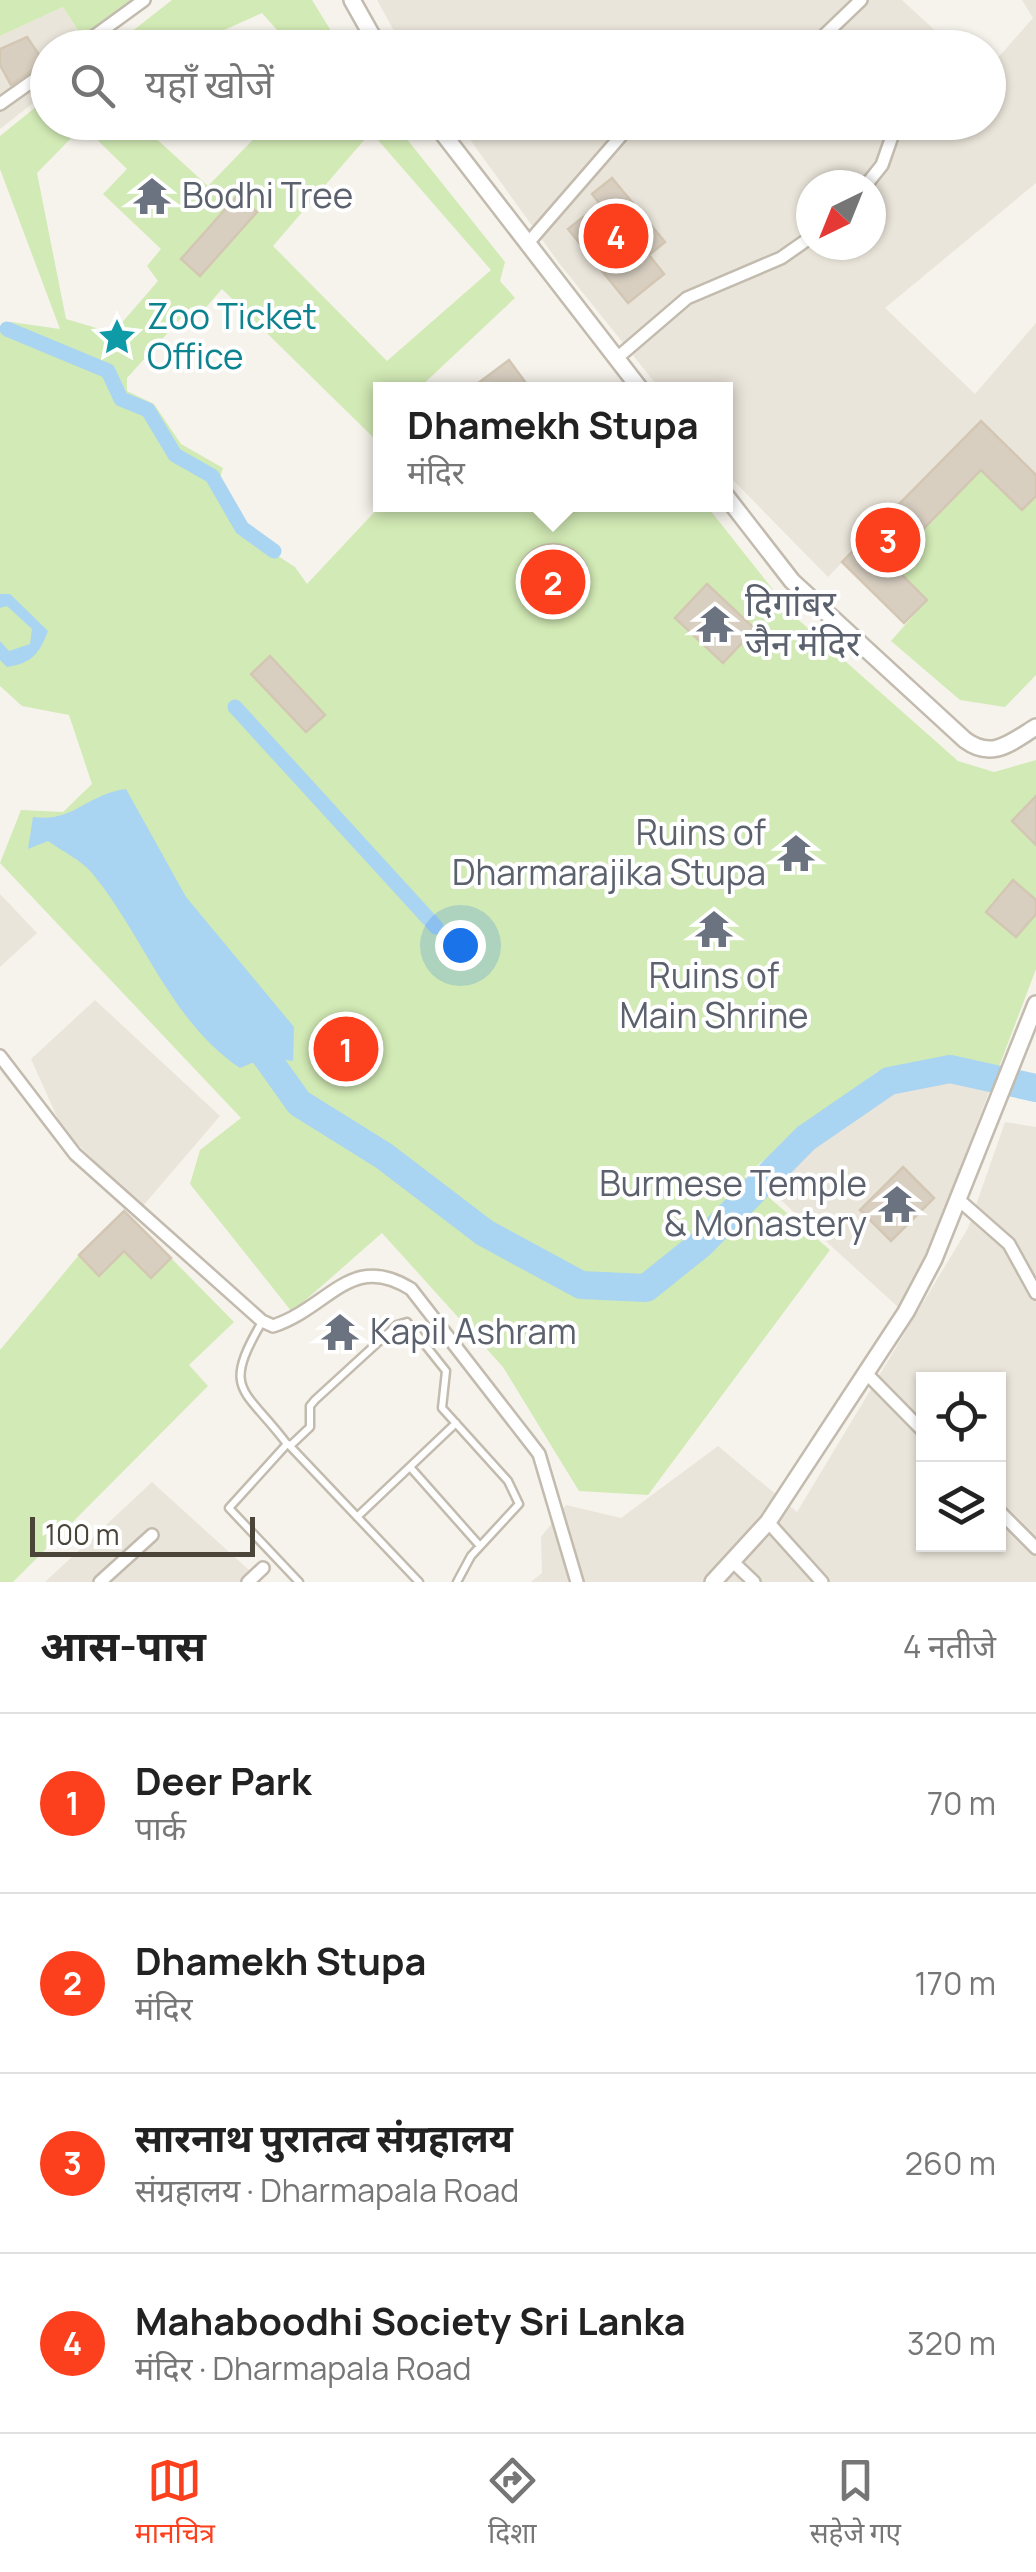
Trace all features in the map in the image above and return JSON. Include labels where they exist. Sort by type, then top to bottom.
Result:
[{"type":"street","points":[[103,30],[144,0]]},
{"type":"street","points":[[352,0],[369,30]]},
{"type":"street","points":[[830,30],[861,0]]},
{"type":"street","points":[[0,104],[30,83]]},
{"type":"street","points":[[448,140],[636,382]]},
{"type":"street","points":[[528,243],[617,140]]},
{"type":"street","points":[[878,170],[891,140]]},
{"type":"street","points":[[616,358],[687,298],[796,248]]},
{"type":"street","points":[[733,505],[792,581],[980,751],[994,751],[1036,727]]},
{"type":"street","points":[[713,1582],[768,1522],[916,1294],[1000,1099],[1036,1004]]},
{"type":"street","points":[[0,1056],[75,1154],[262,1321],[273,1326],[290,1320],[362,1274],[388,1274],[411,1289],[538,1454],[577,1582]]},
{"type":"street","points":[[958,1200],[1009,1244],[1036,1292]]},
{"type":"street","points":[[866,1373],[916,1424]]},
{"type":"street","points":[[1006,1518],[1036,1548]]},
{"type":"street","points":[[768,1522],[822,1582]]},
{"type":"street","points":[[100,1582],[152,1536]]},
{"type":"street","points":[[733,1562],[754,1582]]},
{"type":"street","points":[[248,1582],[263,1568]]},
{"type":"lane","points":[[262,1321],[242,1356],[237,1375],[245,1392],[288,1445],[419,1582]]},
{"type":"lane","points":[[299,1582],[229,1508],[310,1427],[310,1406],[403,1321],[446,1372],[442,1408],[508,1480],[519,1504],[480,1546],[457,1582]]},
{"type":"lane","points":[[357,1517],[456,1423]]},
{"type":"lane","points":[[410,1467],[480,1546]]},
{"type":"shaded area","points":[[377,0],[902,0],[935,30],[394,30]]},
{"type":"shaded area","points":[[1022,0],[1036,0],[1036,183],[885,308],[975,394],[1036,323],[1036,475],[980,421],[828,577],[733,480],[733,382],[654,382],[559,263],[470,140],[1006,140],[1006,49],[1033,18]]},
{"type":"shaded area","points":[[63,7],[77,30],[30,30],[30,105],[0,129],[0,36]]},
{"type":"shaded area","points":[[0,894],[37,933],[0,967]]},
{"type":"shaded area","points":[[95,1000],[220,1116],[142,1207],[63,1130],[31,1059]]},
{"type":"shaded area","points":[[934,1073],[992,1084],[928,1253],[898,1307],[761,1182],[881,1095]]},
{"type":"shaded area","points":[[1005,1122],[1036,1127],[1036,1582],[531,1582],[542,1573],[541,1537],[566,1505],[621,1518],[718,1446],[797,1512],[968,1228]]},
{"type":"shaded area","points":[[152,1482],[262,1582],[45,1582]]},
{"type":"green space","points":[[0,0],[135,0],[95,30],[77,30],[63,7],[0,36]]},
{"type":"green space","points":[[172,0],[312,0],[331,30],[277,30],[262,13],[224,30],[134,30]]},
{"type":"green space","points":[[30,112],[30,140],[69,140],[37,173],[66,319],[113,333],[158,281],[147,266],[161,249],[103,194],[127,169],[97,140],[158,140],[208,186],[253,140],[364,140],[273,246],[387,361],[491,270],[378,140],[408,140],[505,262],[500,281],[515,298],[425,382],[373,382],[373,437],[222,289],[201,313],[191,307],[127,378],[127,391],[154,404],[181,444],[223,468],[215,494],[247,536],[295,567],[307,584],[374,512],[712,512],[793,615],[958,761],[994,772],[1036,760],[1036,969],[997,1072],[942,1057],[877,1072],[744,1176],[830,1250],[648,1495],[579,1491],[503,1367],[382,1233],[292,1312],[190,1184],[200,1150],[241,1118],[0,863],[21,810],[63,812],[92,784],[69,715],[22,706],[0,686],[0,332],[11,322],[60,329],[0,169],[0,136]]},
{"type":"green space","points":[[981,470],[1021,510],[1036,495],[1036,675],[1005,707],[960,700],[891,641],[927,600],[890,563]]},
{"type":"green space","points":[[124,1251],[151,1277],[171,1258],[234,1322],[189,1365],[208,1386],[13,1582],[0,1582],[0,1350],[79,1255],[100,1275]]},
{"type":"water","points":[[0,594],[10,594],[48,631],[34,656],[7,667],[0,660],[0,641],[9,651],[30,644],[32,629],[7,606],[0,608]]},
{"type":"water","points":[[126,789],[186,897],[294,1027],[293,1061],[266,1057],[240,1068],[216,1049],[176,1002],[92,873],[48,841],[28,849],[33,817],[59,816]]},
{"type":"building","points":[[27,37],[30,72],[11,85],[0,65],[0,49]]},
{"type":"building","points":[[612,178],[665,242],[649,255],[664,274],[628,303],[568,229],[600,204],[592,194]]},
{"type":"building","points":[[238,195],[257,212],[200,276],[181,259]]},
{"type":"building","points":[[509,360],[525,382],[480,382]]},
{"type":"building","points":[[981,421],[1036,475],[1036,496],[1022,510],[981,470],[890,563],[927,600],[904,623],[842,562]]},
{"type":"building","points":[[553,544],[578,555],[589,580],[578,605],[553,616],[528,605],[517,580],[528,555]]},
{"type":"building","name":"दिगांबर जैन मंदिर","points":[[707,584],[755,629],[723,663],[675,618]]},
{"type":"building","points":[[270,656],[325,715],[306,732],[251,674]]},
{"type":"building","points":[[1036,796],[1036,845],[1012,821]]},
{"type":"building","points":[[1013,880],[1036,900],[1036,914],[1016,937],[986,912]]},
{"type":"building","name":"Burmese Temple & Monastery","points":[[903,1167],[934,1198],[891,1241],[860,1210]]},
{"type":"building","points":[[124,1211],[171,1258],[151,1278],[124,1251],[99,1276],[79,1255]]},
{"type":"waterway","points":[[7,329],[108,371],[121,399],[148,410],[175,455],[212,476],[242,528],[274,551]]},
{"type":"waterway","points":[[235,707],[436,927]]},
{"type":"waterway","points":[[245,1027],[299,1103],[384,1156],[485,1233],[581,1285],[646,1288],[701,1244],[806,1138],[889,1081],[950,1069],[1036,1088]]},
{"type":"place","name":"Bodhi Tree","points":[[152,196]]},
{"type":"place","name":"Mahaboodhi Society Sri Lanka","points":[[616,236]]},
{"type":"place","name":"Zoo Ticket Office","points":[[117,337]]},
{"type":"place","name":"सारनाथ पुरातत्व संग्रहालय","points":[[888,540]]},
{"type":"place","name":"Dhamekh Stupa","points":[[553,582]]},
{"type":"place","name":"दिगांबर जैन मंदिर","points":[[715,624]]},
{"type":"place","name":"Ruins of Dharmarajika Stupa","points":[[796,853]]},
{"type":"place","name":"Ruins of Main Shrine","points":[[714,929]]},
{"type":"place","name":"Deer Park","points":[[346,1049]]},
{"type":"place","name":"Burmese Temple & Monastery","points":[[897,1204]]},
{"type":"place","name":"Kapil Ashram","points":[[340,1332]]}]
